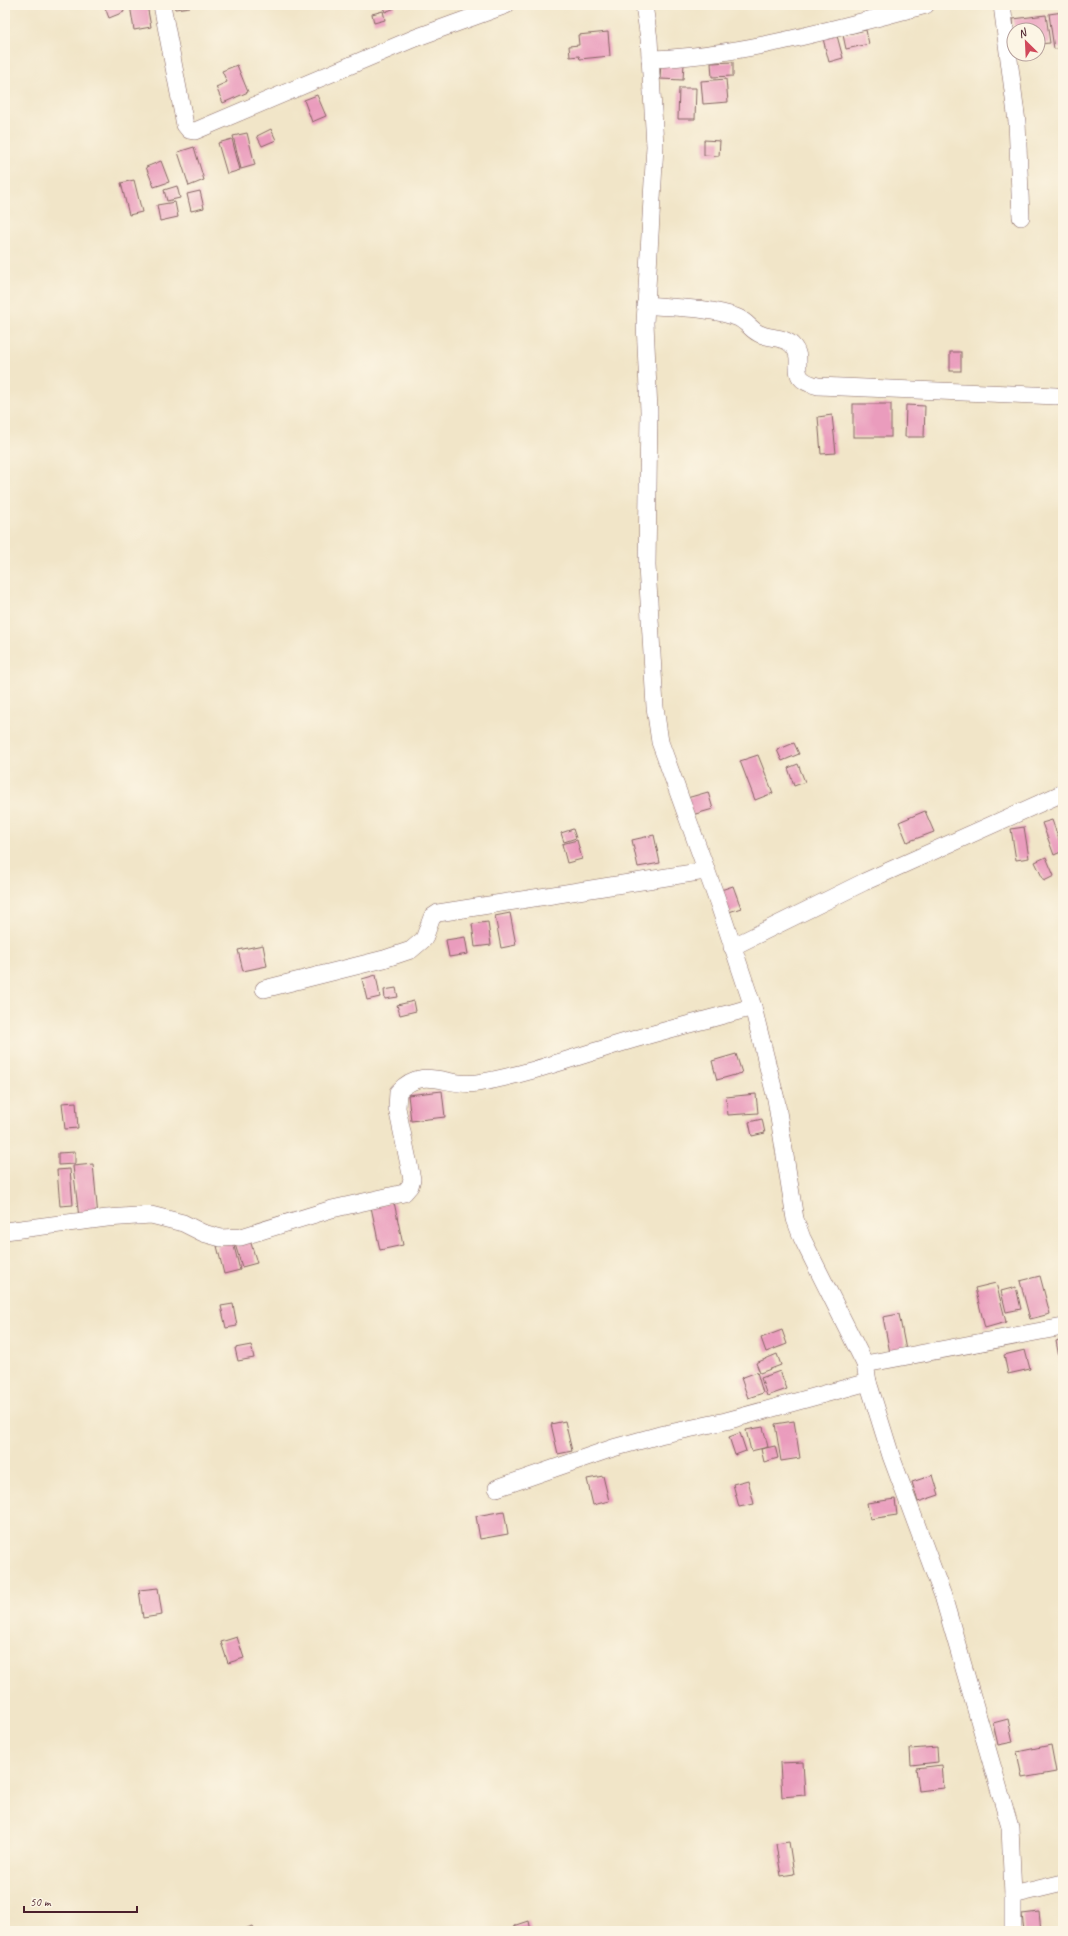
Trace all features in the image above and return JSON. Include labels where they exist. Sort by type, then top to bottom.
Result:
[{"type":"street","points":[[162,5],[185,125],[189,130],[195,131],[415,38],[506,5]]},
{"type":"street","points":[[644,5],[650,58],[655,146],[645,305],[648,411],[647,566],[655,707],[660,742],[753,1007],[776,1099],[797,1225],[809,1254],[865,1364],[868,1382],[891,1456],[943,1596],[1010,1827],[1013,1931]]},
{"type":"street","points":[[650,58],[683,58],[749,48],[926,5]]},
{"type":"street","points":[[1002,5],[1016,114],[1021,217]]},
{"type":"street","points":[[645,305],[708,312],[735,317],[748,323],[757,333],[787,341],[793,345],[797,352],[798,373],[801,380],[807,384],[818,386],[1056,396]]},
{"type":"street","points":[[732,947],[864,882],[1063,793]]},
{"type":"street","points":[[264,989],[384,959],[411,950],[424,939],[432,917],[438,913],[705,871]]},
{"type":"street","points":[[5,1231],[107,1218],[151,1215],[183,1223],[203,1233],[221,1238],[241,1237],[332,1209],[404,1193],[410,1186],[412,1179],[397,1108],[398,1092],[405,1084],[414,1079],[429,1077],[476,1083],[539,1068],[753,1007]]},
{"type":"street","points":[[865,1364],[1063,1327]]},
{"type":"street","points":[[497,1488],[613,1448],[660,1435],[726,1421],[868,1382]]},
{"type":"street","points":[[1012,1895],[1063,1883]]},
{"type":"building","points":[[104,5],[122,5],[124,12],[109,18]]},
{"type":"building","points":[[130,5],[147,5],[151,27],[134,30]]},
{"type":"building","points":[[174,5],[190,5],[190,7],[175,9]]},
{"type":"building","points":[[382,5],[394,5],[395,8],[385,12]]},
{"type":"building","points":[[383,11],[385,20],[374,23],[372,14]]},
{"type":"building","points":[[1063,12],[1063,48],[1054,49],[1049,14]]},
{"type":"building","points":[[1046,15],[1050,43],[1046,43],[1046,22],[1013,22],[1013,19]]},
{"type":"building","points":[[866,30],[869,44],[846,49],[843,35]]},
{"type":"building","points":[[608,32],[610,56],[580,59],[579,56],[570,57],[569,46],[579,45],[578,35]]},
{"type":"building","points":[[836,32],[843,58],[829,62],[822,35]]},
{"type":"building","points":[[661,62],[684,63],[683,80],[660,79]]},
{"type":"building","points":[[733,62],[733,76],[712,77],[711,63]]},
{"type":"building","points":[[237,65],[248,92],[223,103],[216,87],[227,82],[222,71]]},
{"type":"building","points":[[726,79],[728,102],[703,104],[701,81]]},
{"type":"building","points":[[679,88],[696,88],[695,119],[678,119]]},
{"type":"building","points":[[317,95],[326,116],[312,122],[304,100]]},
{"type":"building","points":[[271,129],[276,140],[262,146],[257,136]]},
{"type":"building","points":[[247,133],[255,165],[241,169],[233,136]]},
{"type":"building","points":[[232,139],[240,170],[227,174],[218,143]]},
{"type":"building","points":[[704,140],[720,141],[719,156],[704,155]]},
{"type":"building","points":[[194,147],[204,180],[189,186],[178,152]]},
{"type":"building","points":[[161,161],[169,182],[154,187],[146,167]]},
{"type":"building","points":[[134,180],[142,212],[129,215],[121,183]]},
{"type":"building","points":[[177,186],[180,198],[167,201],[164,190]]},
{"type":"building","points":[[200,191],[204,208],[191,211],[187,194]]},
{"type":"building","points":[[175,202],[178,217],[160,221],[157,205]]},
{"type":"building","points":[[950,352],[961,352],[961,371],[950,371]]},
{"type":"building","points":[[853,404],[891,404],[891,437],[853,437]]},
{"type":"building","points":[[906,405],[925,406],[924,437],[905,437]]},
{"type":"building","points":[[832,415],[836,453],[821,454],[818,417]]},
{"type":"building","points":[[794,743],[799,754],[782,761],[777,750]]},
{"type":"building","points":[[758,755],[773,793],[755,800],[740,761]]},
{"type":"building","points":[[798,764],[805,782],[794,786],[788,768]]},
{"type":"building","points":[[708,792],[713,809],[692,815],[687,798]]},
{"type":"building","points":[[925,811],[934,832],[907,842],[899,822]]},
{"type":"building","points":[[1052,820],[1063,851],[1054,855],[1042,823]]},
{"type":"building","points":[[1024,827],[1029,858],[1016,860],[1011,829]]},
{"type":"building","points":[[573,829],[576,838],[564,842],[561,833]]},
{"type":"building","points":[[654,835],[660,863],[638,867],[632,840]]},
{"type":"building","points":[[577,840],[582,859],[567,863],[562,844]]},
{"type":"building","points":[[1046,857],[1054,876],[1044,881],[1035,862]]},
{"type":"building","points":[[733,886],[741,908],[726,913],[718,891]]},
{"type":"building","points":[[510,913],[516,945],[501,948],[495,916]]},
{"type":"building","points":[[488,922],[491,945],[475,947],[472,924]]},
{"type":"building","points":[[465,937],[468,954],[449,957],[446,940]]},
{"type":"building","points":[[263,945],[267,966],[243,971],[238,950]]},
{"type":"building","points":[[376,975],[380,997],[367,1000],[362,979]]},
{"type":"building","points":[[396,988],[398,997],[385,999],[384,990]]},
{"type":"building","points":[[414,1001],[416,1011],[400,1015],[397,1005]]},
{"type":"building","points":[[736,1054],[742,1073],[717,1080],[712,1061]]},
{"type":"building","points":[[442,1091],[445,1117],[411,1121],[408,1095]]},
{"type":"building","points":[[756,1094],[758,1113],[728,1115],[726,1097]]},
{"type":"building","points":[[76,1102],[78,1128],[65,1129],[62,1103]]},
{"type":"building","points":[[762,1119],[765,1133],[752,1136],[749,1122]]},
{"type":"building","points":[[75,1152],[75,1164],[58,1165],[58,1153]]},
{"type":"building","points":[[93,1164],[98,1216],[79,1218],[73,1166]]},
{"type":"building","points":[[70,1169],[73,1205],[60,1206],[57,1170]]},
{"type":"building","points":[[394,1202],[403,1245],[380,1250],[371,1207]]},
{"type":"building","points":[[250,1240],[257,1263],[242,1267],[235,1244]]},
{"type":"building","points":[[233,1242],[240,1270],[224,1274],[217,1246]]},
{"type":"building","points":[[1040,1276],[1050,1314],[1030,1319],[1020,1281]]},
{"type":"building","points":[[996,1283],[1006,1322],[985,1328],[975,1288]]},
{"type":"building","points":[[1016,1287],[1021,1309],[1006,1312],[1001,1291]]},
{"type":"building","points":[[233,1304],[237,1326],[226,1328],[221,1306]]},
{"type":"building","points":[[899,1314],[906,1350],[890,1353],[883,1317]]},
{"type":"building","points":[[782,1330],[787,1344],[766,1352],[761,1338]]},
{"type":"building","points":[[1063,1339],[1063,1368],[1061,1368],[1056,1341]]},
{"type":"building","points":[[251,1345],[254,1358],[238,1361],[235,1348]]},
{"type":"building","points":[[1025,1350],[1030,1369],[1008,1374],[1004,1355]]},
{"type":"building","points":[[777,1354],[781,1365],[760,1373],[756,1363]]},
{"type":"building","points":[[780,1371],[787,1389],[767,1396],[761,1378]]},
{"type":"building","points":[[757,1372],[763,1393],[748,1398],[741,1378]]},
{"type":"building","points":[[565,1421],[572,1451],[558,1454],[551,1424]]},
{"type":"building","points":[[794,1421],[800,1458],[781,1461],[775,1424]]},
{"type":"building","points":[[763,1427],[768,1447],[751,1451],[746,1430]]},
{"type":"building","points":[[740,1433],[746,1451],[735,1455],[729,1437]]},
{"type":"building","points":[[775,1446],[778,1458],[764,1462],[761,1449]]},
{"type":"building","points":[[933,1475],[939,1495],[918,1502],[912,1482]]},
{"type":"building","points":[[603,1476],[609,1501],[593,1505],[587,1479]]},
{"type":"building","points":[[748,1480],[754,1504],[739,1507],[733,1484]]},
{"type":"building","points":[[895,1499],[897,1515],[870,1519],[867,1503]]},
{"type":"building","points":[[504,1511],[508,1534],[480,1539],[476,1516]]},
{"type":"building","points":[[158,1588],[162,1615],[143,1618],[139,1590]]},
{"type":"building","points":[[237,1637],[244,1658],[228,1663],[221,1642]]},
{"type":"building","points":[[1008,1719],[1013,1742],[998,1745],[993,1723]]},
{"type":"building","points":[[1051,1745],[1056,1772],[1022,1778],[1017,1752]]},
{"type":"building","points":[[937,1747],[938,1762],[911,1765],[910,1749]]},
{"type":"building","points":[[803,1762],[805,1795],[782,1797],[780,1763]]},
{"type":"building","points":[[942,1765],[944,1788],[919,1791],[916,1768]]},
{"type":"building","points":[[789,1842],[794,1874],[781,1876],[776,1844]]},
{"type":"building","points":[[1039,1912],[1041,1931],[1024,1931],[1022,1914]]},
{"type":"building","points":[[529,1921],[531,1931],[515,1931],[514,1926]]},
{"type":"building","points":[[252,1926],[254,1931],[240,1931]]}]
